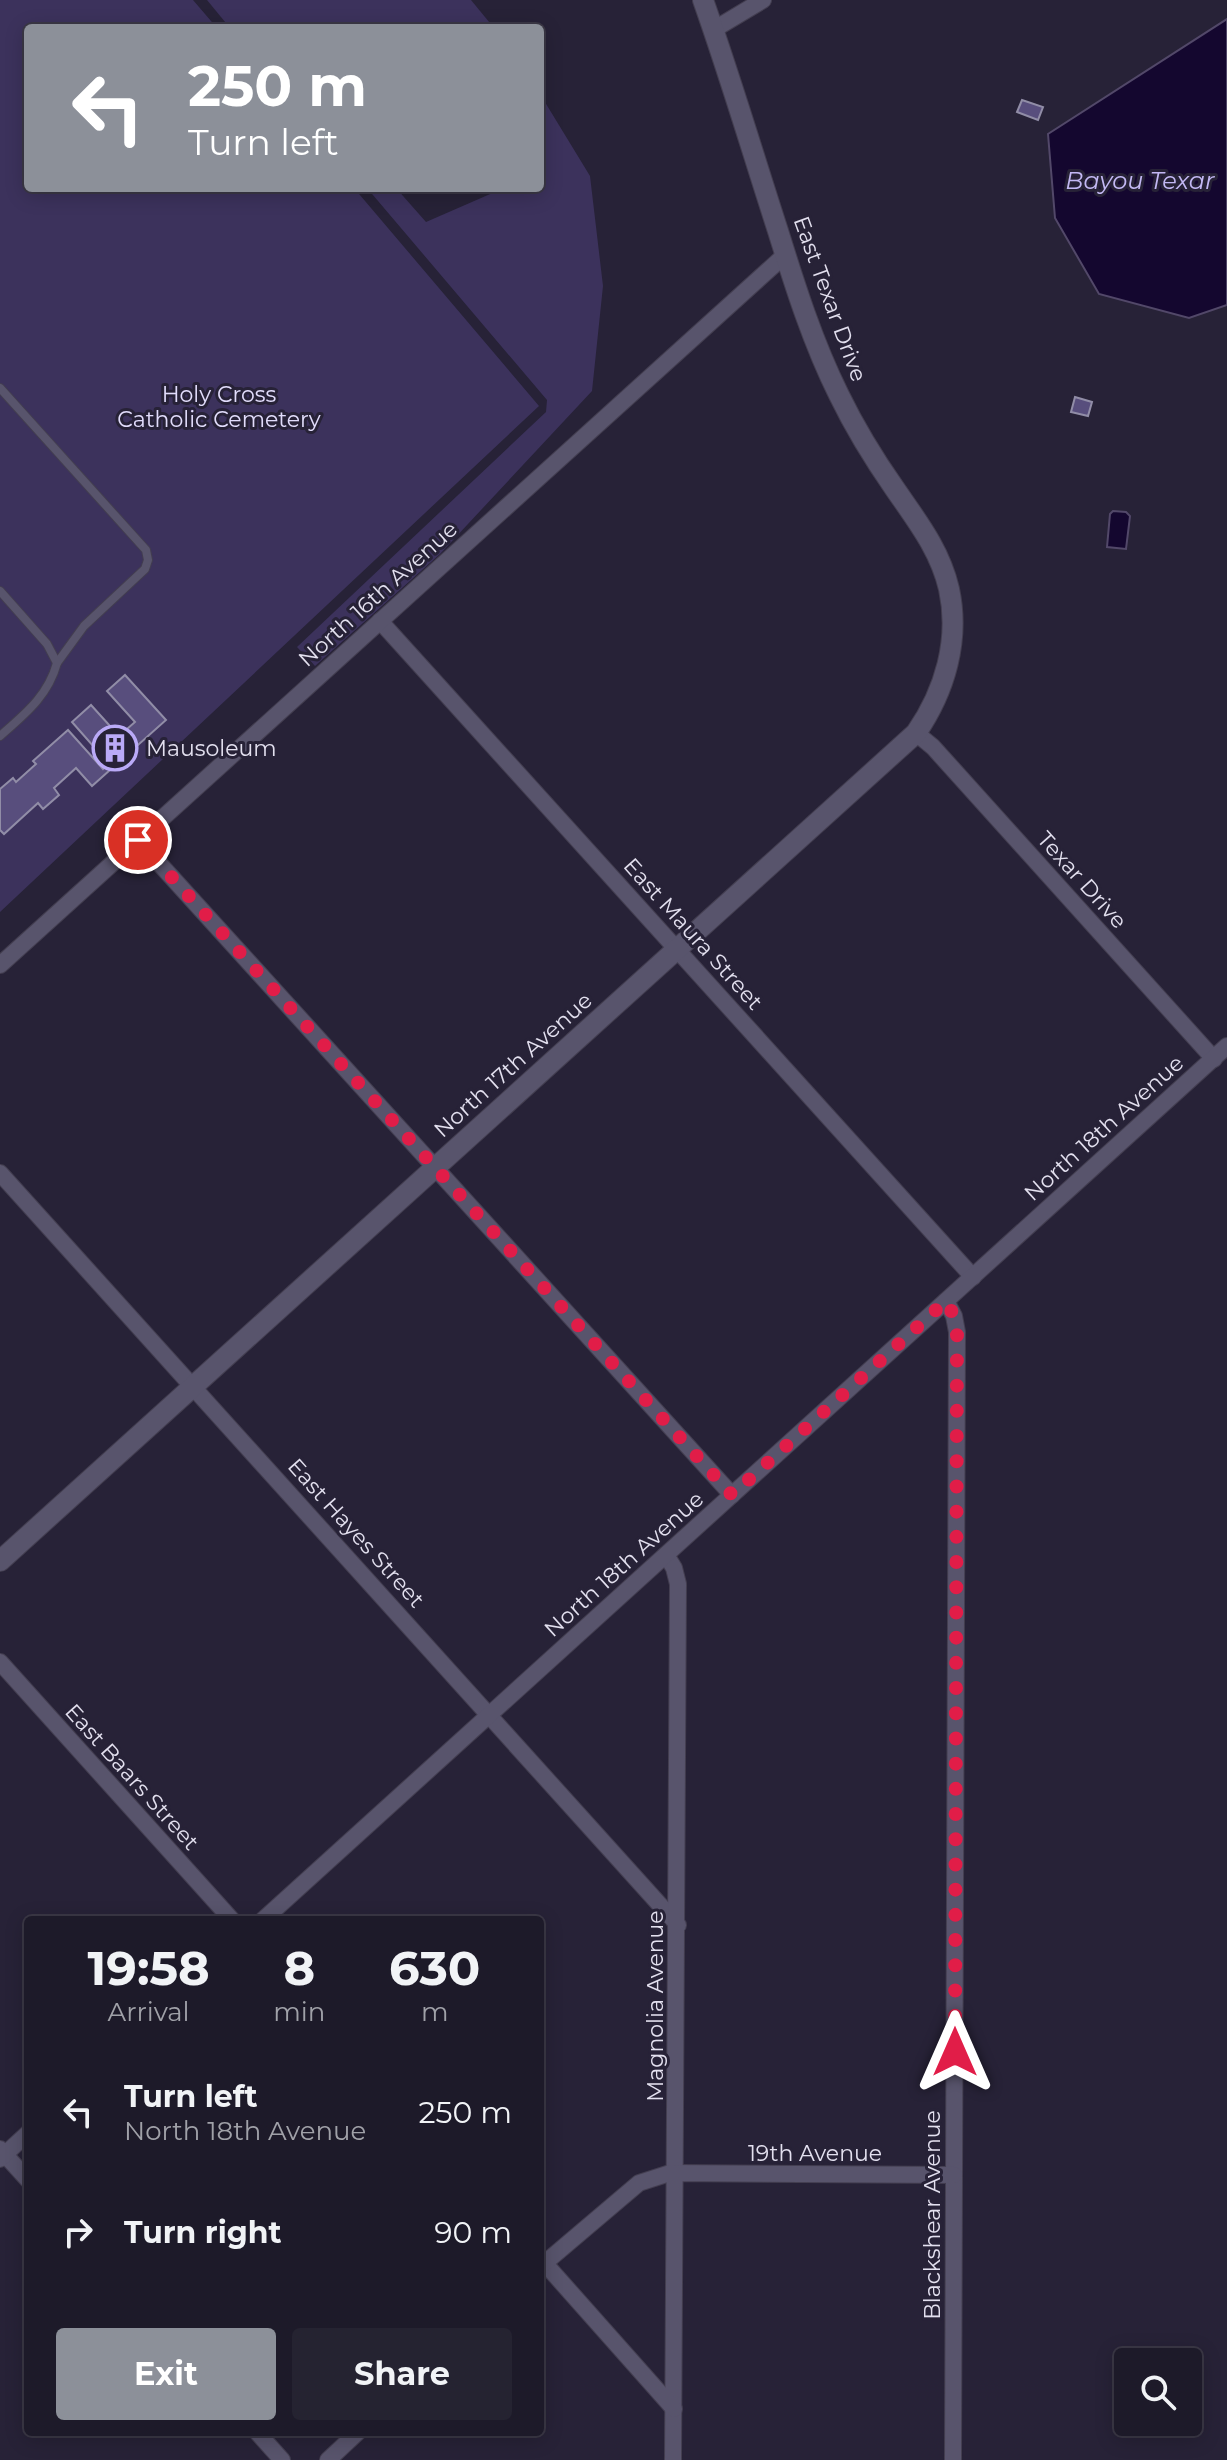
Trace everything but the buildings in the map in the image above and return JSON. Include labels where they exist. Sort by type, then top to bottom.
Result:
[{"type":"street","name":"East Texar Drive","points":[[703,0],[814,338],[839,395],[868,448],[929,539],[949,590],[953,620],[947,670],[937,698],[916,733]]},
{"type":"street","points":[[713,30],[763,0]]},
{"type":"street","name":"North 16th Avenue","points":[[0,965],[785,255]]},
{"type":"street","name":"East Maura Street","points":[[380,621],[973,1277]]},
{"type":"street","name":"North 17th Avenue","points":[[0,1561],[916,733]]},
{"type":"street","name":"Texar Drive","points":[[916,733],[933,747],[1214,1059]]},
{"type":"street","points":[[138,840],[732,1495]]},
{"type":"street","name":"North 18th Avenue","points":[[267,1916],[1227,1046]]},
{"type":"street","name":"East Hayes Street","points":[[0,1173],[678,1925]]},
{"type":"street","name":"Blackshear Avenue","points":[[946,1301],[954,1316],[957,1332],[953,2460]]},
{"type":"street","name":"Magnolia Avenue","points":[[666,1555],[674,1568],[678,1584],[673,2460]]},
{"type":"street","name":"East Baars Street","points":[[0,1662],[228,1916]]},
{"type":"street","points":[[24,2136],[2,2154],[24,2176]]},
{"type":"street","name":"19th Avenue","points":[[544,2261],[639,2183],[654,2176],[954,2175]]},
{"type":"street","points":[[544,2266],[674,2409]]},
{"type":"street","points":[[261,2436],[282,2460]]},
{"type":"street","points":[[328,2460],[354,2436]]},
{"type":"lane","points":[[0,388],[146,550],[148,560],[145,569],[84,626],[57,663],[42,697],[0,736]]},
{"type":"lane","points":[[0,591],[47,644],[57,663]]},
{"type":"green space","name":"Holy Cross Catholic Cemetery","points":[[0,0],[193,0],[214,24],[24,24],[24,192],[357,192],[539,406],[0,912]]},
{"type":"green space","points":[[207,0],[471,0],[491,24],[227,24]]},
{"type":"green space","points":[[544,101],[590,176],[603,286],[592,391],[440,554],[315,666],[297,647],[546,412],[547,400],[370,192],[400,192],[426,222],[495,192],[544,192]]},
{"type":"water","name":"Bayou Texar","points":[[1227,19],[1227,305],[1189,318],[1099,294],[1055,218],[1048,134]]},
{"type":"water","points":[[1113,511],[1126,512],[1130,516],[1126,549],[1107,547],[1110,514]]},
{"type":"place","name":"Mausoleum","points":[[115,748]]},
{"type":"route","points":[[138,840],[732,1495],[946,1301],[954,1316],[957,1332],[955,2052]]}]
